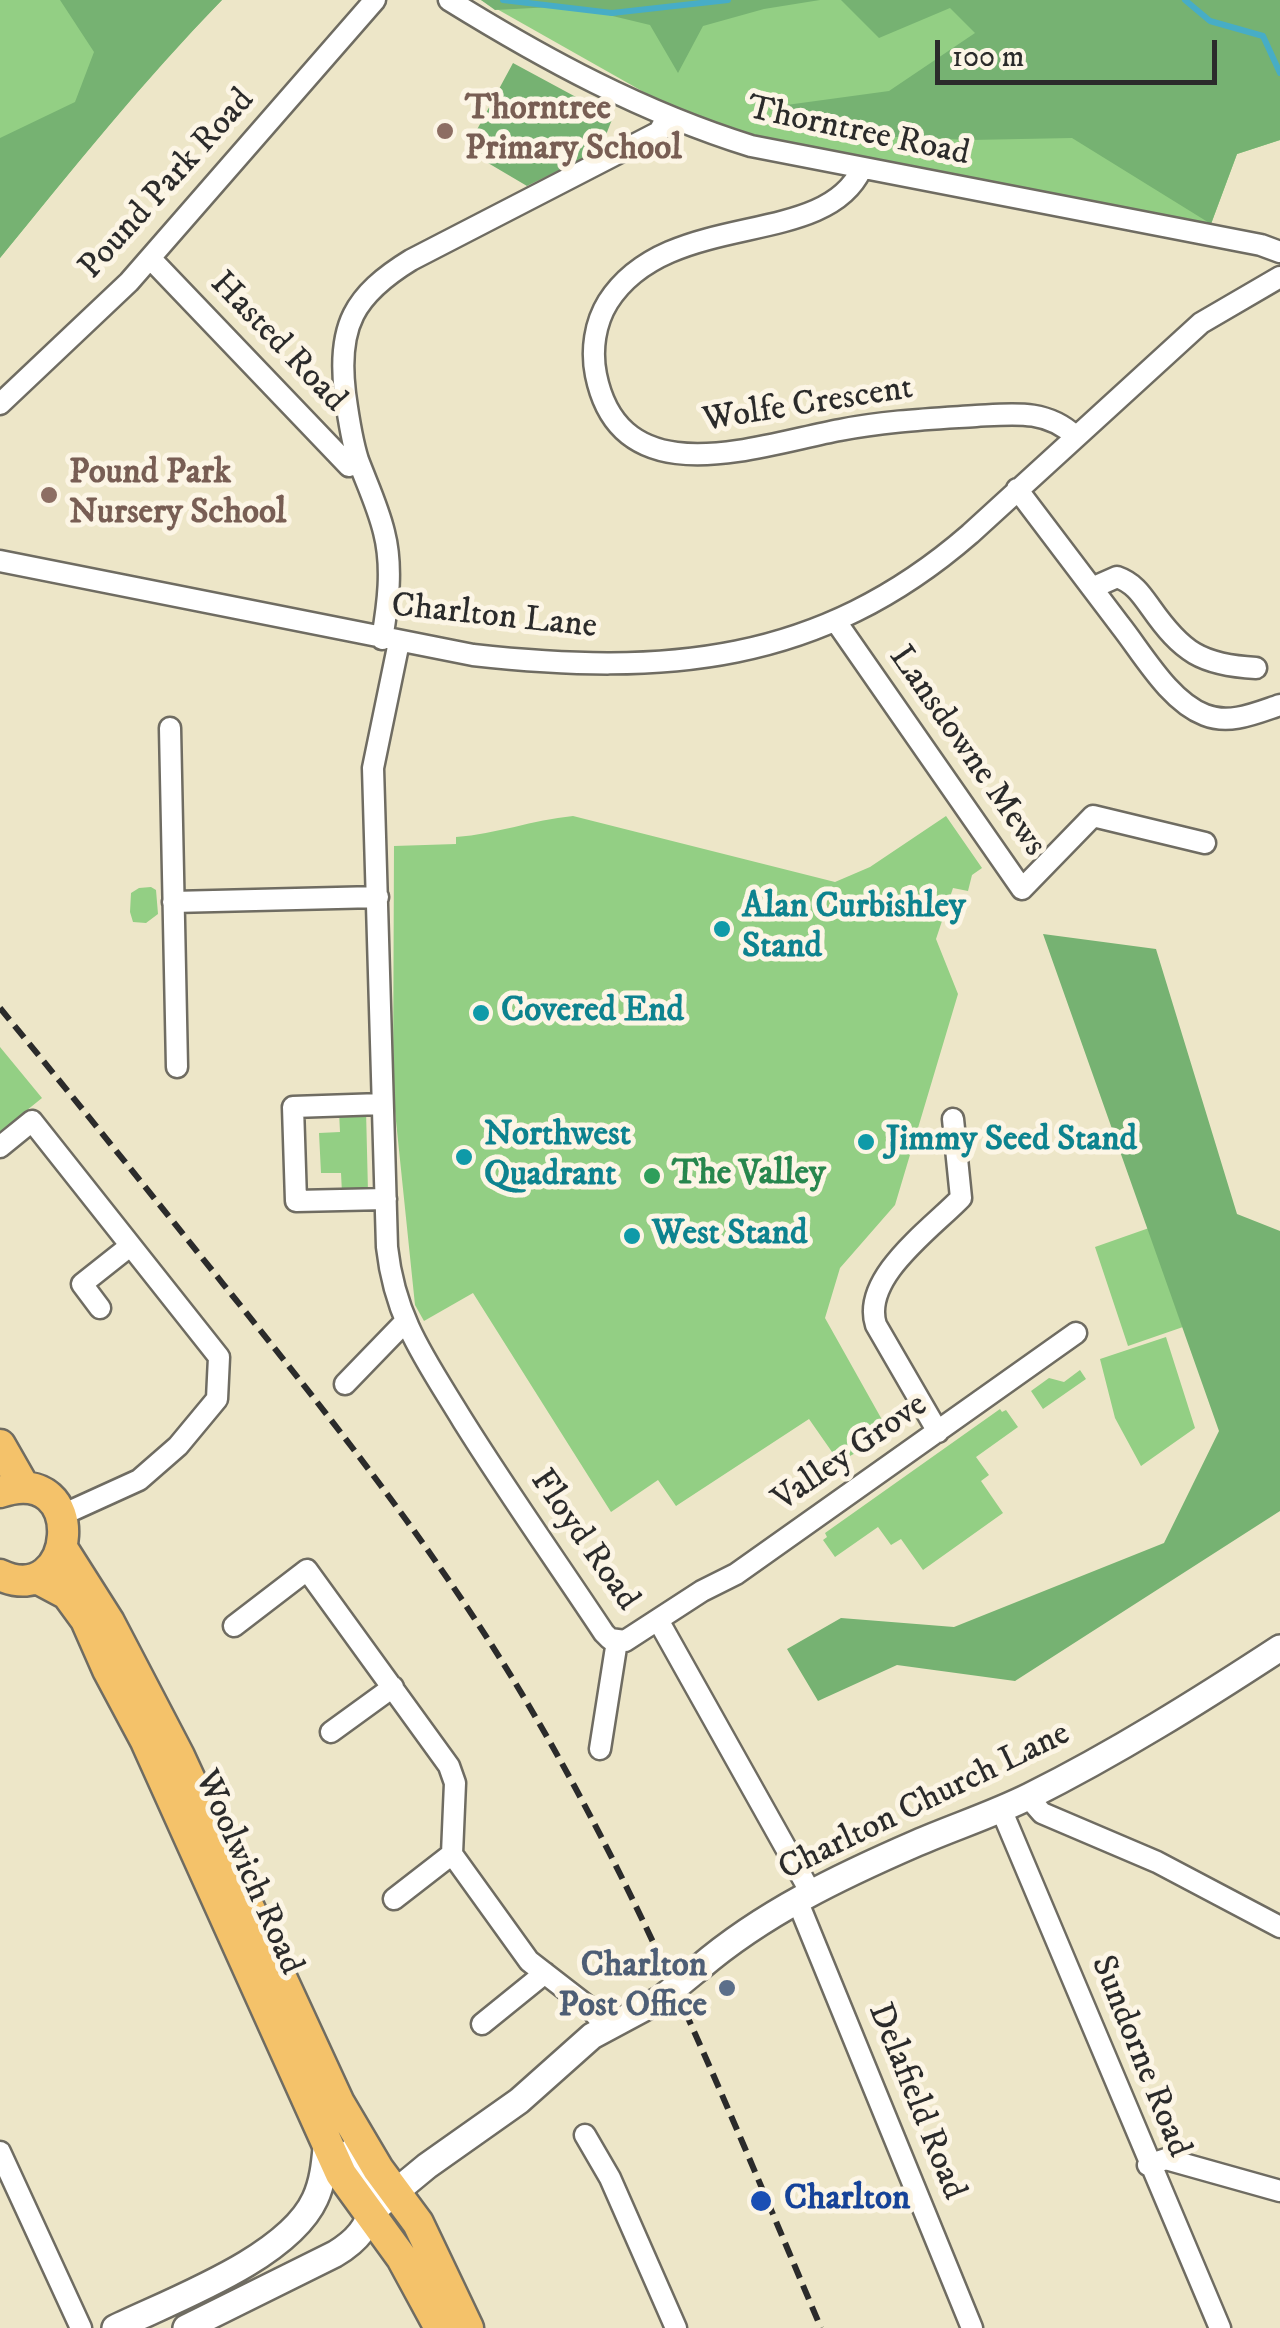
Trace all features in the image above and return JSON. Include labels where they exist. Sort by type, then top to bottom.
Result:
[{"type":"main road","points":[[0,1445],[12,1490],[41,1492],[62,1515],[65,1529],[62,1548],[48,1570],[37,1578],[1,1576]]},
{"type":"main road","name":"Woolwich Road","points":[[62,1548],[109,1622],[179,1756],[339,2103],[378,2169],[418,2224],[468,2328]]},
{"type":"main road","name":"Woolwich Road","points":[[37,1578],[67,1594],[86,1620],[146,1741],[341,2174],[402,2258],[440,2328]]},
{"type":"street","name":"Pound Park Road","points":[[0,404],[150,258],[375,0]]},
{"type":"street","name":"Thorntree Road","points":[[449,0],[607,91],[667,118],[751,146],[1261,245],[1280,252]]},
{"type":"street","name":"Floyd Road","points":[[667,118],[659,132],[411,260],[370,290],[353,314],[342,344],[348,417],[359,463],[385,535],[389,568],[391,641],[373,768],[390,1272],[404,1323],[537,1538],[604,1632],[617,1641],[633,1638],[658,1620],[804,1896]]},
{"type":"street","name":"Wolfe Crescent","points":[[860,170],[853,186],[812,213],[686,246],[644,264],[630,275],[605,308],[594,344],[598,386],[617,421],[651,448],[688,457],[885,423],[995,415],[1032,414],[1053,419],[1076,436]]},
{"type":"street","name":"Hasted Road","points":[[150,258],[349,466],[359,463]]},
{"type":"street","name":"Charlton Lane","points":[[0,562],[473,656],[548,664],[642,664],[716,656],[782,641],[836,623],[892,594],[932,567],[1200,323],[1280,276]]},
{"type":"street","points":[[1017,488],[1160,676],[1188,706],[1222,719],[1240,718],[1280,705]]},
{"type":"street","points":[[1092,588],[1117,578],[1130,582],[1178,644],[1192,654],[1213,663],[1256,668]]},
{"type":"street","name":"Lansdowne Mews","points":[[836,623],[1022,889],[1093,816],[1204,843]]},
{"type":"street","points":[[170,728],[177,1066]]},
{"type":"street","points":[[174,902],[378,897]]},
{"type":"street","points":[[382,1104],[293,1106],[296,1201],[386,1198]]},
{"type":"street","points":[[938,1432],[876,1325],[872,1311],[884,1275],[962,1198],[953,1119]]},
{"type":"street","points":[[0,1147],[32,1121],[220,1357],[218,1399],[178,1446],[139,1480],[62,1515]]},
{"type":"street","points":[[100,1308],[82,1284],[130,1246]]},
{"type":"street","points":[[345,1384],[404,1323]]},
{"type":"street","name":"Valley Grove","points":[[658,1620],[736,1574],[1076,1333]]},
{"type":"street","points":[[234,1626],[307,1570],[449,1766],[456,1783],[452,1854],[529,1961],[591,2009],[606,2026]]},
{"type":"street","points":[[600,1749],[617,1641]]},
{"type":"street","name":"Charlton Church Lane","points":[[186,2328],[351,2244],[359,2237],[370,2214],[395,2191],[513,2105],[551,2070],[556,2055],[579,2033],[606,2026],[653,2005],[734,1940],[804,1896],[1028,1797],[1094,1762],[1280,1648]]},
{"type":"street","points":[[332,1732],[392,1687]]},
{"type":"street","points":[[1028,1797],[1042,1813],[1158,1862],[1280,1927]]},
{"type":"street","name":"Sundorne Road","points":[[1001,1809],[1220,2328]]},
{"type":"street","points":[[394,1899],[452,1854]]},
{"type":"street","name":"Delafield Road","points":[[804,1896],[972,2328]]},
{"type":"street","points":[[482,2024],[545,1973]]},
{"type":"street","name":"Woolwich Road","points":[[339,2103],[340,2124],[370,2188],[370,2214]]},
{"type":"street","points":[[585,2136],[610,2178],[676,2328]]},
{"type":"street","points":[[115,2328],[230,2272],[287,2238],[316,2199],[327,2137]]},
{"type":"street","points":[[0,2152],[82,2328]]},
{"type":"street","points":[[1148,2165],[1166,2158],[1280,2191]]},
{"type":"green space","points":[[0,0],[222,0],[136,94],[0,258]]},
{"type":"green space","points":[[60,0],[222,0],[136,94],[0,258],[0,138],[75,102],[94,52]]},
{"type":"green space","points":[[481,0],[1280,0],[1280,140],[1237,154],[1211,224],[807,149],[695,121]]},
{"type":"green space","points":[[481,0],[820,0],[764,9],[703,26],[678,73],[650,25],[571,6],[495,10]]},
{"type":"green space","points":[[841,0],[1280,0],[1280,140],[1237,154],[1211,224],[1072,138],[970,140],[802,133],[779,106],[889,91],[975,33],[950,8],[879,38]]},
{"type":"green space","points":[[513,63],[613,117],[600,150],[527,186],[466,150]]},
{"type":"green space","name":"The Valley","points":[[573,816],[835,882],[870,867],[946,816],[982,868],[972,875],[968,891],[953,888],[936,939],[958,994],[895,1205],[840,1268],[825,1318],[890,1434],[839,1462],[809,1419],[676,1506],[658,1480],[611,1512],[473,1293],[424,1321],[415,1305],[393,1092],[394,846],[456,844],[456,837]]},
{"type":"green space","points":[[139,888],[156,890],[158,914],[146,923],[133,922],[130,912],[131,893]]},
{"type":"green space","points":[[1043,934],[1156,949],[1237,1214],[1280,1231],[1280,1511],[1015,1681],[897,1665],[818,1701],[787,1649],[841,1618],[954,1627],[1164,1543],[1219,1431]]},
{"type":"green space","points":[[0,1047],[42,1098],[0,1132]]},
{"type":"green space","points":[[366,1110],[368,1192],[342,1193],[341,1173],[321,1173],[319,1133],[340,1132],[339,1111]]},
{"type":"green space","points":[[1149,1228],[1183,1327],[1128,1346],[1095,1247]]},
{"type":"green space","points":[[1166,1337],[1195,1428],[1141,1466],[1115,1418],[1100,1359]]},
{"type":"green space","points":[[1080,1370],[1086,1379],[1043,1409],[1031,1391],[1049,1378],[1064,1382]]},
{"type":"green space","points":[[1000,1409],[1006,1410],[1018,1427],[976,1457],[989,1475],[981,1481],[1003,1513],[923,1570],[901,1539],[891,1545],[878,1527],[835,1557],[823,1540],[827,1537],[825,1533]]},
{"type":"waterway","points":[[503,0],[612,13],[728,0]]},
{"type":"waterway","points":[[1185,0],[1210,21],[1263,36],[1280,73]]},
{"type":"railway","points":[[0,1008],[354,1450],[432,1556],[505,1666],[580,1796],[655,1945],[821,2328]]},
{"type":"place","name":"Thorntree Primary School","points":[[445,131]]},
{"type":"place","name":"Pound Park Nursery School","points":[[49,495]]},
{"type":"place","name":"Alan Curbishley Stand","points":[[722,929]]},
{"type":"place","name":"Covered End","points":[[481,1013]]},
{"type":"place","name":"Jimmy Seed Stand","points":[[866,1142]]},
{"type":"place","name":"Northwest Quadrant","points":[[464,1157]]},
{"type":"place","name":"The Valley","points":[[652,1176]]},
{"type":"place","name":"West Stand","points":[[632,1236]]},
{"type":"place","name":"Charlton Post Office","points":[[727,1988]]},
{"type":"place","name":"Charlton","points":[[761,2201]]}]
